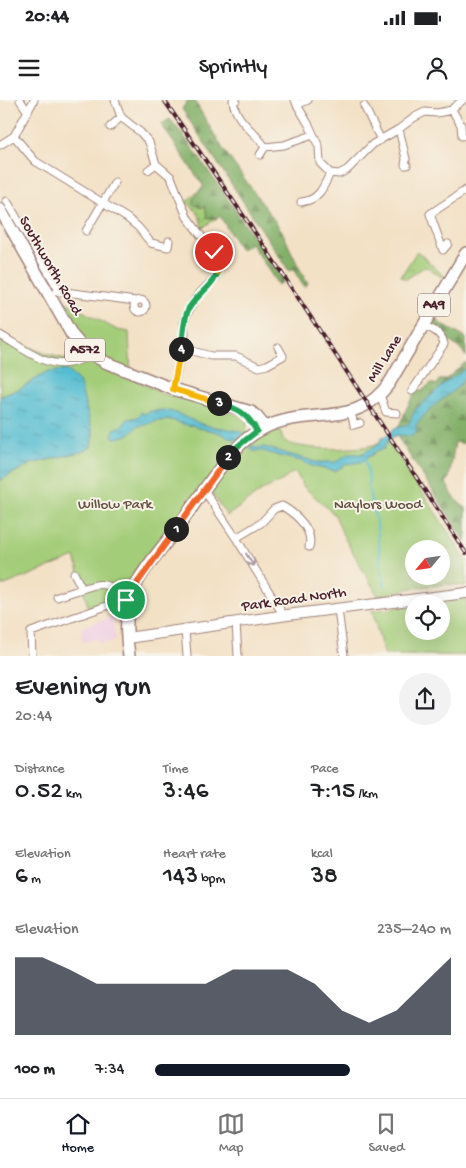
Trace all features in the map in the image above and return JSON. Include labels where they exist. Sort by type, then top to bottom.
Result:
[{"type":"main road","name":"Southworth Road","points":[[8,204],[46,290],[72,335],[81,346],[92,355],[108,363],[173,389],[248,411],[254,414],[261,429]]},
{"type":"main road","name":"Mill Lane","points":[[261,429],[298,418],[351,412],[361,408],[380,395],[390,382],[464,259]]},
{"type":"main road","name":"A49","points":[[129,656],[126,625],[127,600],[222,465],[238,446],[261,429]]},
{"type":"street","points":[[20,100],[28,112]]},
{"type":"street","points":[[0,145],[14,136],[34,100]]},
{"type":"street","points":[[115,100],[121,117],[145,137],[152,148],[156,164],[174,175],[188,217],[216,257],[221,274],[199,289],[187,314],[173,389]]},
{"type":"street","points":[[233,100],[234,109],[238,116],[265,147]]},
{"type":"street","points":[[308,100],[296,103],[319,147],[320,163],[330,173],[339,174],[347,170],[367,150],[415,117],[425,112],[438,113],[452,110],[463,100]]},
{"type":"street","points":[[365,105],[381,140]]},
{"type":"street","points":[[452,110],[461,125],[462,136]]},
{"type":"street","points":[[109,128],[121,117]]},
{"type":"street","points":[[399,129],[406,159],[405,165]]},
{"type":"street","points":[[265,147],[284,145],[313,135]]},
{"type":"street","points":[[14,136],[35,161],[127,218],[138,227],[151,243],[168,247],[169,241]]},
{"type":"street","points":[[260,155],[265,147]]},
{"type":"street","points":[[148,170],[156,164]]},
{"type":"street","points":[[300,201],[314,198],[321,192],[330,173]]},
{"type":"street","points":[[86,231],[115,182]]},
{"type":"street","points":[[444,249],[428,215],[466,190]]},
{"type":"street","points":[[8,204],[60,292]]},
{"type":"street","points":[[46,290],[136,301]]},
{"type":"street","points":[[417,388],[444,344],[439,334],[423,326]]},
{"type":"street","points":[[0,335],[42,359],[54,363],[68,364],[92,355]]},
{"type":"street","points":[[181,348],[211,356],[236,356],[259,367],[284,359],[278,347]]},
{"type":"street","points":[[380,395],[384,412],[397,414]]},
{"type":"street","points":[[351,412],[355,425]]},
{"type":"street","points":[[204,490],[284,616]]},
{"type":"street","points":[[236,538],[261,523],[274,509],[282,506],[300,520],[310,537],[317,543]]},
{"type":"street","points":[[308,547],[310,537]]},
{"type":"street","points":[[74,573],[82,589]]},
{"type":"street","points":[[57,597],[98,584],[108,585],[120,592]]},
{"type":"street","points":[[32,656],[31,632],[127,600],[116,584]]},
{"type":"street","name":"Park Road North","points":[[127,638],[466,592]]},
{"type":"street","points":[[338,609],[344,656]]},
{"type":"street","points":[[236,623],[238,656]]},
{"type":"street","points":[[185,630],[186,656]]},
{"type":"shaded area","points":[[112,617],[116,641],[99,644],[98,639],[82,642],[82,627]]},
{"type":"green space","points":[[188,100],[194,100],[223,149],[282,231],[297,265],[308,284],[304,287],[293,269],[289,271],[182,109]]},
{"type":"green space","points":[[170,119],[187,140],[284,281],[278,285],[251,243],[240,250],[220,216],[207,218],[205,206],[201,208],[193,204],[194,198],[204,187],[161,124]]},
{"type":"green space","points":[[203,187],[195,198],[205,206],[210,219],[219,217],[202,228],[197,213],[186,202]]},
{"type":"green space","points":[[417,251],[444,276],[441,277],[429,268],[424,267],[405,280],[401,276]]},
{"type":"green space","name":"Willow Park","points":[[53,295],[117,330],[129,332],[131,377],[161,393],[238,415],[247,423],[246,433],[254,441],[280,430],[283,440],[290,444],[313,448],[340,449],[365,447],[387,437],[466,560],[466,586],[450,584],[450,540],[405,540],[405,585],[438,585],[412,588],[378,596],[344,537],[335,515],[304,487],[296,473],[292,473],[263,490],[227,516],[206,484],[152,561],[132,579],[111,586],[115,600],[88,607],[75,557],[5,585],[0,585],[0,480],[31,464],[84,451],[91,447],[93,433],[48,372],[19,389],[0,397],[0,336],[50,355],[73,361],[91,350],[83,345]]},
{"type":"green space","points":[[434,317],[441,324],[466,338],[466,357],[462,350],[429,327]]},
{"type":"green space","points":[[466,362],[466,444],[455,442],[449,478],[446,483],[452,494],[466,508],[466,542],[395,433],[416,391],[422,391],[431,383],[437,385],[439,380],[445,380]]},
{"type":"green space","points":[[466,597],[466,655],[384,655],[372,611],[405,606],[405,640],[450,640],[450,599]]},
{"type":"water","points":[[466,368],[460,385],[425,414],[416,425],[417,432],[411,436],[397,435],[388,440],[384,449],[376,451],[361,462],[347,464],[335,471],[314,467],[301,461],[263,451],[253,451],[250,448],[252,445],[256,448],[264,447],[316,462],[336,462],[348,454],[361,454],[378,445],[382,438],[393,431],[393,429],[408,425],[415,410],[446,382]]},
{"type":"water","points":[[66,370],[79,381],[93,433],[91,447],[84,451],[31,464],[0,480],[0,397],[19,389],[48,372]]},
{"type":"water","points":[[164,410],[205,425],[244,433],[237,440],[231,439],[217,432],[171,420],[157,421],[138,426],[122,437],[114,438],[112,436],[114,429],[122,426],[128,419],[137,417],[141,412],[144,414],[151,411]]},
{"type":"waterway","points":[[365,458],[369,478],[368,486],[377,525],[381,569],[385,586]]},
{"type":"railway","points":[[164,100],[258,237],[466,553]]},
{"type":"route","points":[[126,600],[130,600],[138,582],[152,561],[222,465],[238,446],[257,431],[244,413],[237,409],[173,389],[184,334],[184,323],[189,308],[218,273],[218,264],[214,252]]},
{"type":"park label","name":"Naylors Wood","points":[[378,505]]}]
